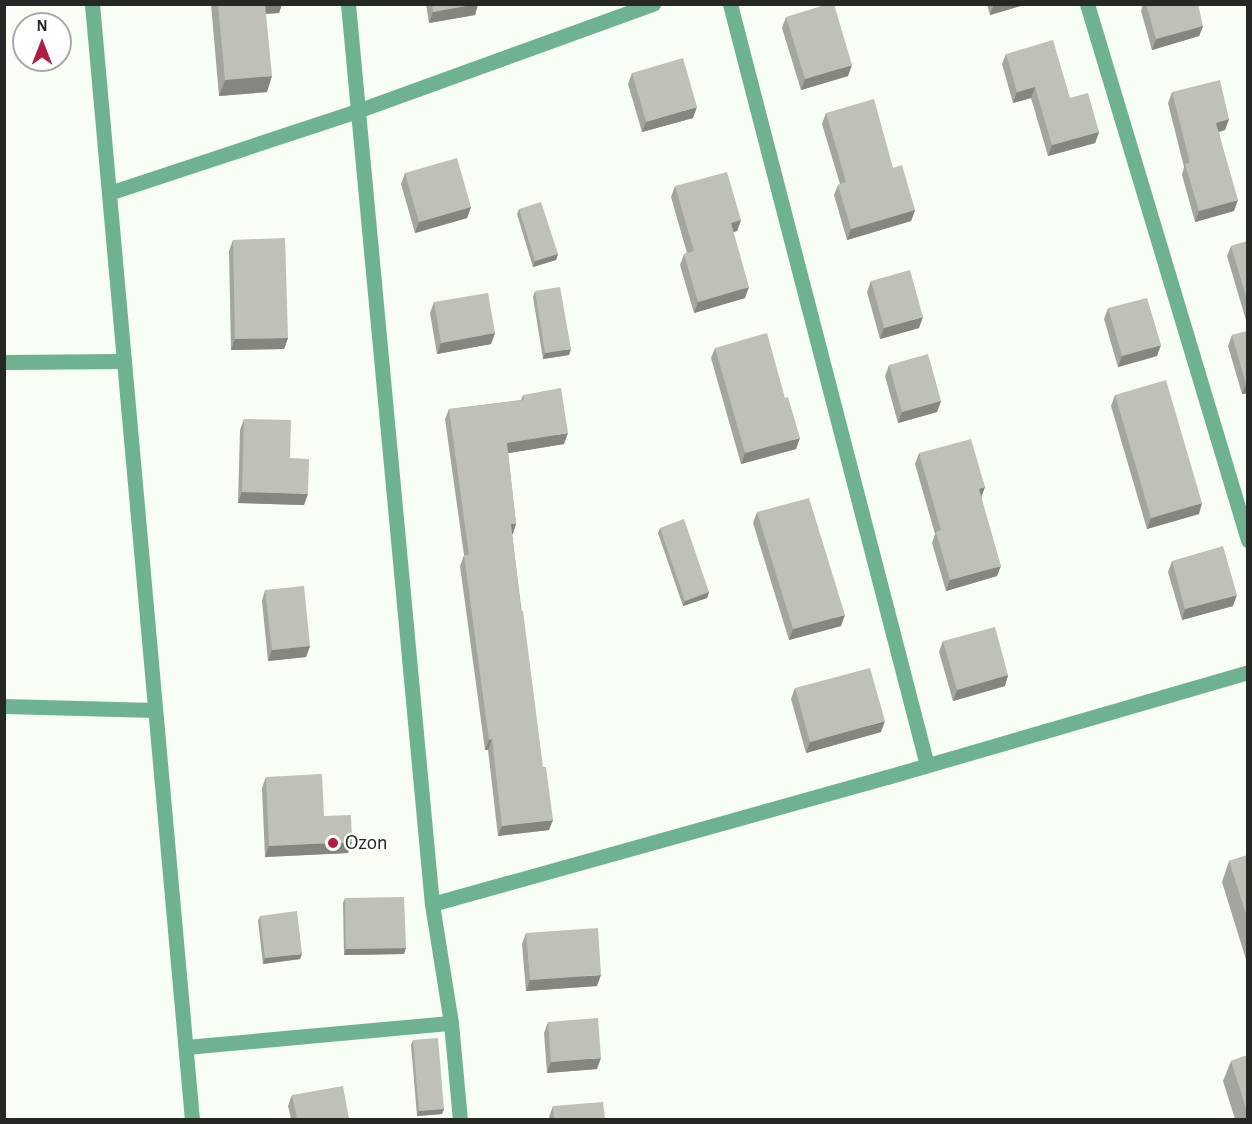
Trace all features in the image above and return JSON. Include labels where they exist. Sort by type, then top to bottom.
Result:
[{"type":"street","points":[[92,4],[192,1119]]},
{"type":"street","points":[[348,4],[432,904],[451,1023],[460,1119]]},
{"type":"street","points":[[109,193],[357,111],[653,4]]},
{"type":"street","points":[[730,4],[927,765]]},
{"type":"street","points":[[1087,4],[1248,540]]},
{"type":"street","points":[[4,362],[123,361]]},
{"type":"street","points":[[432,904],[1248,672]]},
{"type":"street","points":[[4,706],[155,710]]},
{"type":"street","points":[[186,1047],[451,1023]]},
{"type":"building","points":[[218,4],[265,4],[272,76],[225,80]]},
{"type":"building","points":[[432,4],[476,4],[433,12]]},
{"type":"building","points":[[834,4],[852,65],[805,79],[786,17]]},
{"type":"building","points":[[1146,4],[1198,4],[1203,26],[1156,39]]},
{"type":"building","points":[[1053,40],[1070,98],[1088,93],[1099,132],[1052,145],[1035,87],[1017,92],[1006,54]]},
{"type":"building","points":[[683,58],[697,107],[646,122],[632,73]]},
{"type":"building","points":[[1220,80],[1229,119],[1216,123],[1238,200],[1199,211],[1185,164],[1190,163],[1172,92]]},
{"type":"building","points":[[874,99],[893,168],[902,165],[915,210],[851,229],[838,185],[846,182],[826,113]]},
{"type":"building","points":[[457,158],[471,207],[419,222],[405,173]]},
{"type":"building","points":[[727,172],[741,220],[731,223],[749,287],[698,302],[684,254],[694,251],[675,186]]},
{"type":"building","points":[[541,202],[558,254],[535,261],[519,209]]},
{"type":"building","points":[[285,238],[288,338],[235,339],[233,240]]},
{"type":"building","points":[[1248,241],[1248,303],[1231,246]]},
{"type":"building","points":[[910,270],[923,317],[884,328],[871,281]]},
{"type":"building","points":[[560,287],[571,349],[545,353],[535,291]]},
{"type":"building","points":[[488,293],[495,333],[441,343],[434,302]]},
{"type":"building","points":[[1147,298],[1161,345],[1122,356],[1108,308]]},
{"type":"building","points":[[1248,331],[1248,383],[1246,384],[1232,335]]},
{"type":"building","points":[[767,333],[785,398],[788,397],[800,438],[745,453],[715,348]]},
{"type":"building","points":[[928,354],[941,401],[902,412],[889,365]]},
{"type":"building","points":[[1166,380],[1202,503],[1151,518],[1115,395]]},
{"type":"building","points":[[561,388],[568,433],[507,443],[516,524],[511,524],[521,611],[523,611],[543,767],[546,767],[553,820],[502,826],[492,739],[489,740],[464,555],[469,555],[449,409],[524,400],[523,395]]},
{"type":"building","points":[[244,419],[291,420],[290,458],[309,459],[308,494],[242,492]]},
{"type":"building","points":[[971,439],[985,487],[979,489],[1001,566],[950,580],[936,532],[941,530],[919,453]]},
{"type":"building","points":[[809,498],[845,615],[793,629],[757,512]]},
{"type":"building","points":[[684,519],[709,592],[685,601],[660,528]]},
{"type":"building","points":[[1223,546],[1237,595],[1185,609],[1172,561]]},
{"type":"building","points":[[304,586],[310,646],[272,650],[265,590]]},
{"type":"building","points":[[995,627],[1008,675],[957,690],[943,641]]},
{"type":"building","points":[[870,668],[885,721],[810,742],[795,688]]},
{"type":"building","points":[[322,774],[324,816],[351,815],[352,842],[269,846],[266,777]]},
{"type":"building","points":[[1248,855],[1248,920],[1229,861]]},
{"type":"building","points":[[404,897],[406,948],[346,949],[345,898]]},
{"type":"building","points":[[297,911],[302,954],[265,958],[260,916]]},
{"type":"building","points":[[598,928],[601,975],[530,980],[526,933]]},
{"type":"building","points":[[598,1018],[601,1058],[551,1062],[548,1022]]},
{"type":"building","points":[[438,1038],[444,1109],[419,1111],[413,1040]]},
{"type":"building","points":[[1248,1055],[1248,1115],[1231,1061]]},
{"type":"building","points":[[343,1086],[349,1119],[297,1119],[292,1095]]},
{"type":"building","points":[[603,1102],[605,1119],[554,1119],[553,1106]]},
{"type":"place","name":"Ozon","points":[[333,843]]}]
